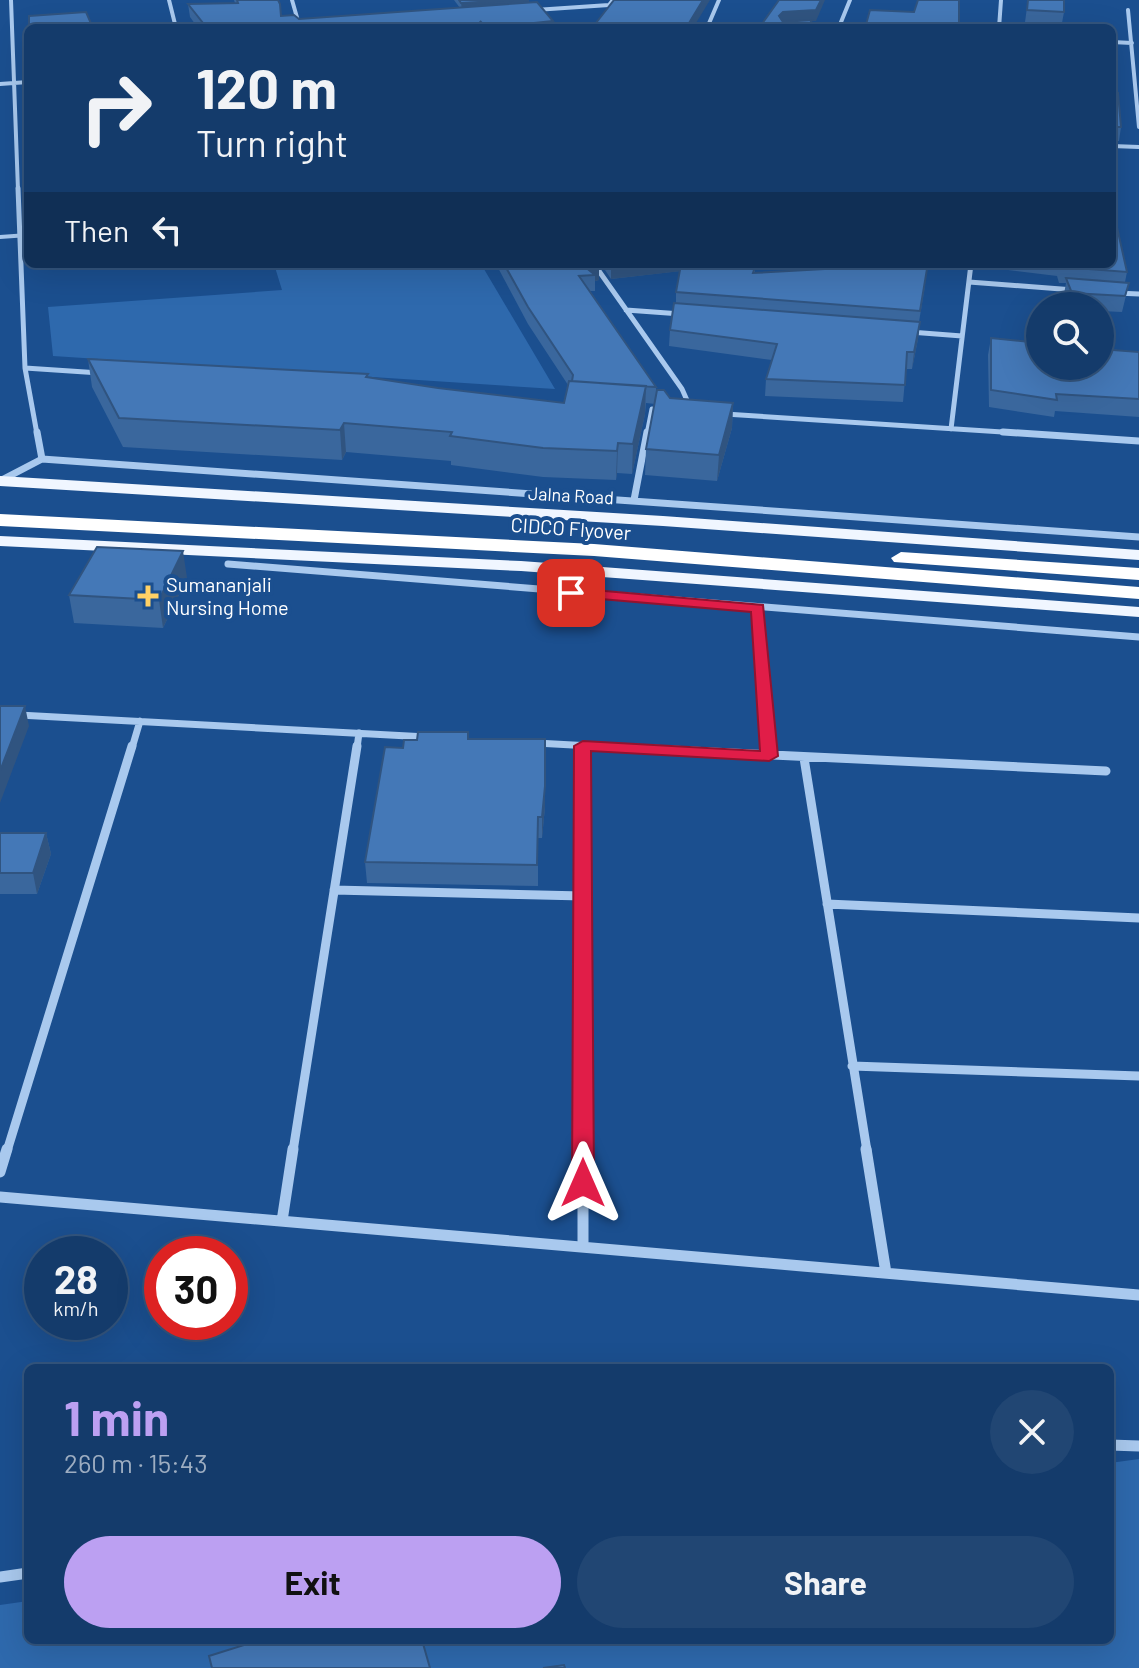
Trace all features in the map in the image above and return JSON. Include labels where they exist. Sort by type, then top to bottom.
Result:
[{"type":"highway","name":"CIDCO Flyover","points":[[0,504],[525,531],[1139,574]]},
{"type":"highway","name":"CIDCO Flyover","points":[[0,520],[594,550],[1139,593]]},
{"type":"main road","name":"Jalna Road","points":[[0,481],[679,522],[1139,555]]},
{"type":"main road","points":[[0,541],[521,566],[1139,612]]},
{"type":"street","points":[[11,0],[25,368],[42,459]]},
{"type":"street","points":[[169,0],[175,24]]},
{"type":"street","points":[[292,0],[299,24]]},
{"type":"street","points":[[531,10],[609,5],[613,0]]},
{"type":"street","points":[[709,24],[719,0]]},
{"type":"street","points":[[841,24],[850,0]]},
{"type":"street","points":[[999,24],[1001,0]]},
{"type":"street","points":[[1128,10],[1139,127]]},
{"type":"street","points":[[1116,42],[1132,43]]},
{"type":"street","points":[[0,84],[24,82]]},
{"type":"street","points":[[1116,146],[1139,147]]},
{"type":"street","points":[[597,268],[682,389],[692,412],[679,411]]},
{"type":"street","points":[[951,429],[971,268]]},
{"type":"street","points":[[969,282],[1077,290]]},
{"type":"street","points":[[1114,292],[1139,294]]},
{"type":"street","points":[[626,310],[687,314]]},
{"type":"street","points":[[901,332],[962,336]]},
{"type":"street","points":[[25,368],[104,373]]},
{"type":"street","points":[[637,408],[666,410]]},
{"type":"street","points":[[634,500],[652,409]]},
{"type":"street","points":[[723,414],[1139,441]]},
{"type":"street","points":[[0,481],[42,459],[1139,537]]},
{"type":"street","points":[[228,564],[1139,637]]},
{"type":"street","points":[[758,608],[769,756]]},
{"type":"street","points":[[0,714],[434,738]]},
{"type":"street","points":[[0,1172],[140,721]]},
{"type":"street","points":[[282,1221],[359,733]]},
{"type":"street","points":[[523,742],[1106,771]]},
{"type":"street","points":[[583,746],[583,1247]]},
{"type":"street","points":[[804,758],[886,1273]]},
{"type":"street","points":[[334,890],[583,896]]},
{"type":"street","points":[[827,904],[1139,918]]},
{"type":"street","points":[[852,1066],[1139,1076]]},
{"type":"street","points":[[0,1197],[1139,1295]]},
{"type":"street","points":[[1114,1445],[1139,1446]]},
{"type":"street","points":[[0,1577],[24,1574]]},
{"type":"lane","points":[[0,237],[24,236]]},
{"type":"shaded area","points":[[275,268],[483,268],[555,389],[53,356],[48,307],[282,290]]},
{"type":"shaded area","points":[[1139,1459],[1139,1668],[0,1668],[0,1605],[24,1602],[24,1644],[1114,1644],[1114,1462]]},
{"type":"building","points":[[237,0],[278,0],[281,16],[294,15],[299,19],[537,2],[553,21],[524,24],[483,24],[480,21],[482,24],[204,24],[188,4],[238,3]]},
{"type":"building","points":[[459,0],[513,0],[461,3]]},
{"type":"building","points":[[614,0],[703,0],[688,24],[595,24]]},
{"type":"building","points":[[779,0],[821,0],[816,10],[783,12],[779,16],[783,22],[812,20],[810,24],[762,24]]},
{"type":"building","points":[[918,0],[959,0],[959,24],[866,24],[870,10],[914,12]]},
{"type":"building","points":[[1028,0],[1064,0],[1064,12],[1027,10]]},
{"type":"building","points":[[86,12],[91,24],[29,24],[29,16]]},
{"type":"building","points":[[1116,93],[1118,93],[1121,127],[1116,127]]},
{"type":"building","points":[[1116,223],[1127,272],[1075,268],[1116,268]]},
{"type":"building","points":[[506,268],[586,268],[595,275],[579,276],[656,387],[572,381],[573,375]]},
{"type":"building","points":[[680,268],[755,268],[753,273],[842,268],[927,269],[920,311],[676,292]]},
{"type":"building","points":[[1066,278],[1129,283],[1125,296],[1114,295],[1114,292],[1072,292]]},
{"type":"building","points":[[674,303],[920,322],[914,352],[907,352],[905,385],[766,379],[777,344],[670,330]]},
{"type":"building","points":[[991,338],[1026,342],[1026,380],[1114,380],[1114,350],[1139,352],[1139,399],[1056,394],[1057,400],[991,390]]},
{"type":"building","points":[[88,359],[368,374],[366,377],[564,403],[569,381],[646,386],[633,444],[618,443],[617,451],[543,448],[450,436],[452,432],[344,423],[340,430],[119,418]]},
{"type":"building","points":[[657,390],[664,390],[670,398],[733,403],[719,455],[646,449]]},
{"type":"building","points":[[97,547],[183,551],[159,600],[69,595]]},
{"type":"building","points":[[0,706],[25,706],[0,771]]},
{"type":"building","points":[[418,732],[468,732],[468,739],[545,739],[545,786],[542,817],[538,817],[537,865],[365,862],[385,747],[403,748],[404,740],[417,740]]},
{"type":"building","points":[[0,833],[46,833],[33,873],[0,873]]},
{"type":"building","points":[[247,1644],[423,1644],[430,1668],[212,1668],[209,1656]]},
{"type":"place","name":"Sumananjali Nursing Home","points":[[148,596]]},
{"type":"route","points":[[571,593],[758,608],[769,756],[583,746],[583,1183]]}]
